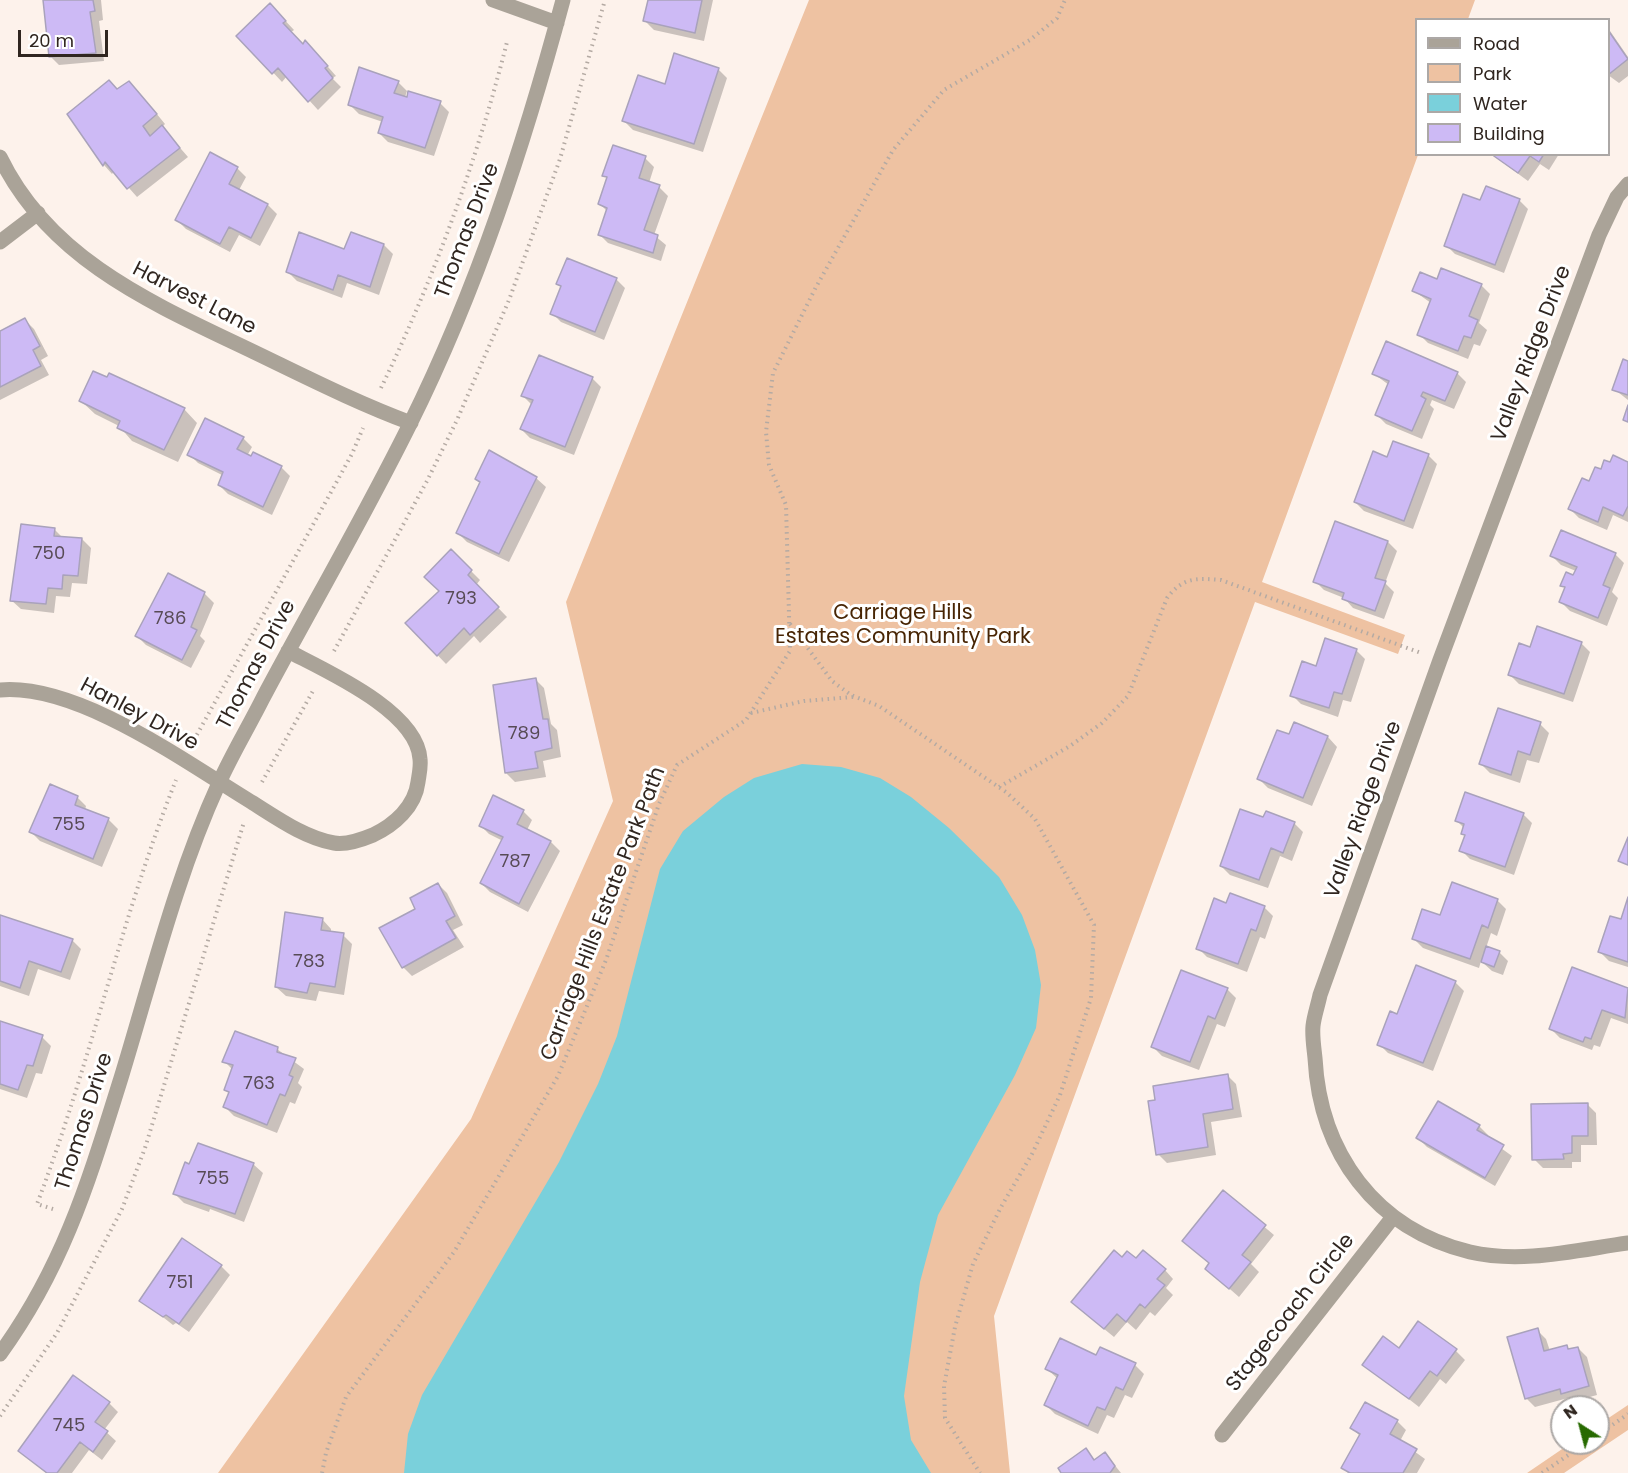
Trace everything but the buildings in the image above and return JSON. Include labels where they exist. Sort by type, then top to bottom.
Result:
[{"type":"street","points":[[493,0],[557,23]]},
{"type":"street","name":"Thomas Drive","points":[[0,1354],[18,1330],[51,1273],[76,1216],[100,1150],[176,898],[219,783],[411,423],[467,297],[512,176],[563,0]]},
{"type":"street","name":"Harvest Lane","points":[[0,157],[38,213],[79,256],[114,282],[157,306],[372,408],[411,423]]},
{"type":"street","name":"Valley Ridge Drive","points":[[1628,184],[1617,197],[1599,235],[1440,660],[1320,995],[1313,1026],[1316,1087],[1335,1146],[1369,1196],[1393,1217],[1440,1241],[1470,1252],[1497,1256],[1532,1257],[1628,1243]]},
{"type":"street","points":[[0,242],[38,213]]},
{"type":"street","points":[[251,802],[312,836],[335,844],[360,841],[388,828],[406,810],[417,788],[421,758],[411,735],[402,722],[373,699],[288,651]]},
{"type":"street","name":"Hanley Drive","points":[[0,690],[15,689],[68,699],[123,725],[251,802]]},
{"type":"street","name":"Stagecoach Circle","points":[[1222,1435],[1393,1217]]},
{"type":"path","points":[[0,1416],[57,1333],[122,1209],[145,1148],[251,802],[422,492],[457,420],[509,300],[560,159],[605,0]]},
{"type":"path","points":[[752,713],[790,651],[786,505],[769,465],[766,432],[773,373],[816,287],[893,150],[944,90],[1030,40],[1057,18],[1065,0]]},
{"type":"path","points":[[357,442],[423,296],[486,117],[507,42]]},
{"type":"path","points":[[999,787],[1070,746],[1102,723],[1128,696],[1167,598],[1176,585],[1197,578],[1221,580],[1440,660]]},
{"type":"path","points":[[790,624],[832,681],[856,697],[879,706],[999,787],[1035,819],[1094,925],[1091,998],[1060,1095],[1032,1154],[1000,1207],[973,1264],[955,1327],[944,1386],[945,1418],[980,1473]]},
{"type":"path","points":[[752,713],[804,701],[856,697]]},
{"type":"path","name":"Carriage Hills Estate Park Path","points":[[322,1473],[326,1453],[345,1397],[454,1252],[558,1076],[606,960],[659,804],[677,765],[746,720],[752,713]]},
{"type":"path","points":[[1610,1427],[1628,1414]]},
{"type":"path","points":[[1542,1473],[1568,1455]]},
{"type":"green space","name":"Carriage Hills Estates Community Park","points":[[809,0],[1475,0],[1468,18],[1415,18],[1415,156],[1418,156],[1262,582],[1405,635],[1398,654],[1255,602],[994,1316],[1010,1473],[218,1473],[471,1119],[613,801],[566,602]]},
{"type":"green space","points":[[1628,1405],[1628,1430],[1610,1442],[1610,1417]]},
{"type":"green space","points":[[1553,1455],[1591,1455],[1564,1473],[1527,1473]]},
{"type":"water","points":[[802,764],[841,767],[880,778],[911,797],[949,828],[999,877],[1022,915],[1035,950],[1041,985],[1036,1028],[1015,1075],[938,1215],[920,1282],[904,1396],[911,1440],[931,1473],[404,1473],[408,1434],[422,1395],[559,1162],[598,1084],[617,1036],[660,869],[683,831],[724,797],[754,778]]}]
